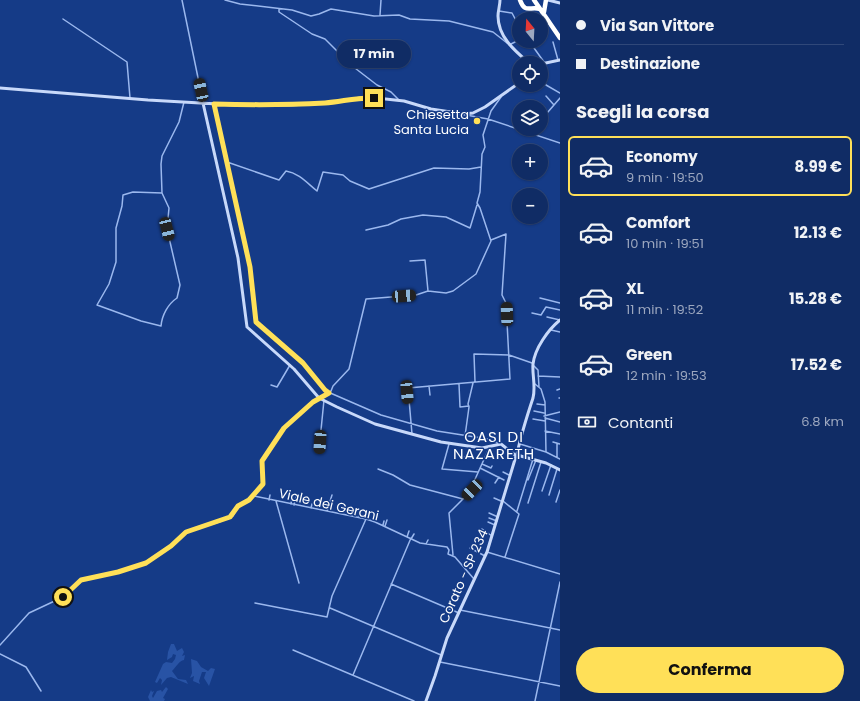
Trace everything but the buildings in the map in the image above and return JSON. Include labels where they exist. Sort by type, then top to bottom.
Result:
[{"type":"highway","points":[[520,0],[524,8],[534,8],[542,11]]},
{"type":"highway","points":[[534,8],[536,6],[535,0]]},
{"type":"highway","points":[[535,0],[540,6],[546,2]]},
{"type":"highway","points":[[535,0],[560,38]]},
{"type":"highway","points":[[542,11],[546,2]]},
{"type":"main road","points":[[500,0],[498,11],[499,25],[508,44],[521,56]]},
{"type":"main road","points":[[546,2],[559,2]]},
{"type":"main road","points":[[548,62],[559,60]]},
{"type":"main road","points":[[0,88],[214,104],[289,105],[327,103],[362,98],[399,100],[446,112],[464,114],[479,110],[512,88]]},
{"type":"main road","points":[[204,103],[237,252],[248,327],[290,366],[319,398],[375,424],[449,444],[482,448],[498,443],[516,455],[542,462],[559,469]]},
{"type":"main road","name":"Corato - SP 234","points":[[426,701],[434,681],[447,638],[487,552],[497,521],[520,444],[533,393],[537,387],[534,380],[533,364],[540,346],[560,320]]},
{"type":"street","points":[[182,0],[204,103]]},
{"type":"street","points":[[225,0],[292,10],[311,16],[331,9],[374,16],[399,15],[410,19],[449,21],[470,25],[493,32],[508,44],[512,43]]},
{"type":"street","points":[[380,15],[381,0]]},
{"type":"street","points":[[279,9],[278,12],[312,34],[325,39],[351,65],[377,85],[391,92],[399,100]]},
{"type":"street","points":[[498,11],[512,13]]},
{"type":"street","points":[[63,19],[127,62],[130,98],[136,99]]},
{"type":"street","points":[[553,42],[559,60]]},
{"type":"street","points":[[548,86],[560,93]]},
{"type":"street","points":[[366,230],[388,225],[401,219],[423,215],[446,217],[470,228],[477,204],[485,145],[483,135],[494,105],[502,96]]},
{"type":"street","points":[[546,96],[554,105]]},
{"type":"street","points":[[548,112],[560,98]]},
{"type":"street","points":[[162,194],[134,192],[123,195],[122,206],[116,228],[116,262],[109,284],[98,304],[141,322],[162,326],[164,314],[172,302],[177,298],[180,285],[167,229],[169,208],[162,194],[160,164],[162,156],[179,122],[184,102]]},
{"type":"street","points":[[214,104],[250,267],[256,322],[303,363],[329,393],[381,415],[410,424],[437,431],[488,439],[498,443]]},
{"type":"street","points":[[464,114],[488,119],[512,127]]},
{"type":"street","points":[[539,136],[560,143]]},
{"type":"street","points":[[227,162],[279,180],[288,171],[301,177],[317,191],[323,172],[343,175],[353,182],[369,189],[434,168],[469,169],[481,167]]},
{"type":"street","points":[[0,645],[29,613],[61,598],[81,580],[118,572],[146,563],[171,546],[186,532],[233,516],[238,506],[248,502],[263,484],[261,466],[265,456],[290,422],[319,398],[329,393],[333,386],[349,369],[365,300],[416,295],[428,291],[449,292],[471,278],[478,269],[491,243],[480,208],[477,204]]},
{"type":"street","points":[[412,434],[407,388],[508,379],[509,355],[506,303],[502,295],[506,234],[491,240]]},
{"type":"street","points":[[410,261],[425,260],[428,291]]},
{"type":"street","points":[[540,298],[560,303]]},
{"type":"street","points":[[532,313],[541,315],[546,307],[560,310]]},
{"type":"street","points":[[547,318],[560,320]]},
{"type":"street","points":[[551,330],[560,332]]},
{"type":"street","points":[[464,436],[474,382],[474,354],[509,355],[533,364],[538,369],[537,387],[541,389],[545,405],[546,452]]},
{"type":"street","points":[[271,385],[278,387],[290,366]]},
{"type":"street","points":[[538,376],[560,377]]},
{"type":"street","points":[[458,383],[460,407],[469,406]]},
{"type":"street","points":[[429,386],[430,395]]},
{"type":"street","points":[[319,450],[324,400]]},
{"type":"street","points":[[537,404],[545,405]]},
{"type":"street","points":[[534,411],[545,417],[560,422]]},
{"type":"street","points":[[533,419],[560,412]]},
{"type":"street","points":[[545,431],[560,434]]},
{"type":"street","points":[[553,442],[560,444]]},
{"type":"street","points":[[557,443],[557,457]]},
{"type":"street","points":[[449,444],[442,469],[478,472]]},
{"type":"street","points":[[520,444],[546,452],[560,459]]},
{"type":"street","points":[[454,556],[449,514],[472,490],[478,472],[490,446]]},
{"type":"street","points":[[464,457],[484,459]]},
{"type":"street","points":[[528,480],[534,460]]},
{"type":"street","points":[[505,558],[519,514],[517,511],[534,460]]},
{"type":"street","points":[[528,502],[542,462]]},
{"type":"street","points":[[482,464],[491,468],[492,466]]},
{"type":"street","points":[[542,491],[551,465]]},
{"type":"street","points":[[480,468],[491,475],[495,475],[504,480]]},
{"type":"street","points":[[378,469],[393,475],[410,485],[463,499]]},
{"type":"street","points":[[549,495],[559,469]]},
{"type":"street","points":[[503,472],[510,476]]},
{"type":"street","points":[[495,483],[499,477]]},
{"type":"street","points":[[503,484],[508,486]]},
{"type":"street","points":[[556,502],[560,490]]},
{"type":"street","points":[[256,492],[260,494]]},
{"type":"street","points":[[291,504],[293,494]]},
{"type":"street","points":[[269,500],[270,495]]},
{"type":"street","points":[[327,511],[332,495]]},
{"type":"street","name":"Viale dei Gerani","points":[[254,496],[359,517],[405,535],[416,542],[447,547],[449,550],[448,554],[454,556],[474,579]]},
{"type":"street","points":[[296,497],[296,505]]},
{"type":"street","points":[[494,498],[517,511]]},
{"type":"street","points":[[276,501],[299,584]]},
{"type":"street","points":[[310,508],[312,504]]},
{"type":"street","points":[[331,512],[333,508]]},
{"type":"street","points":[[255,603],[326,617],[332,596],[369,511]]},
{"type":"street","points":[[359,517],[360,512]]},
{"type":"street","points":[[490,512],[498,517]]},
{"type":"street","points":[[375,522],[377,517]]},
{"type":"street","points":[[489,518],[497,521]]},
{"type":"street","points":[[384,526],[387,520]]},
{"type":"street","points":[[384,521],[384,526]]},
{"type":"street","points":[[488,522],[495,525]]},
{"type":"street","points":[[482,529],[492,536]]},
{"type":"street","points":[[405,535],[409,531]]},
{"type":"street","points":[[353,675],[391,584],[414,534]]},
{"type":"street","points":[[426,544],[428,540]]},
{"type":"street","points":[[470,548],[485,556]]},
{"type":"street","points":[[487,552],[560,574]]},
{"type":"street","points":[[535,701],[560,582]]},
{"type":"street","points":[[391,584],[460,611],[560,630]]},
{"type":"street","points":[[329,608],[441,655]]},
{"type":"street","points":[[293,650],[414,701]]},
{"type":"street","points":[[0,654],[27,668],[41,691]]},
{"type":"street","points":[[439,662],[560,686]]},
{"type":"shaded area","points":[[171,644],[174,644],[177,651],[182,648],[184,652],[182,656],[185,655],[184,660],[172,671],[178,679],[186,680],[188,684],[171,677],[167,678],[161,685],[162,680],[160,678],[157,683],[155,682],[163,664],[166,662],[172,663],[175,659],[176,655],[173,654],[172,657],[167,660]]},
{"type":"shaded area","points":[[191,659],[197,661],[201,667],[208,671],[211,668],[215,669],[209,686],[204,678],[206,672],[202,672],[199,681],[200,684],[193,681],[194,676],[190,678],[192,673]]},
{"type":"shaded area","points":[[166,687],[168,689],[163,698],[165,699],[164,701],[150,701],[148,697],[151,690],[152,692],[154,691],[152,696],[153,698],[157,691],[161,690],[162,692]]},
{"type":"place","name":"Chiesetta Santa Lucia","points":[[477,121]]},
{"type":"district","name":"OASI DI NAZARETH","points":[[494,446]]},
{"type":"route","points":[[63,597],[81,580],[118,572],[146,563],[171,546],[186,532],[233,516],[238,506],[248,502],[263,484],[261,470],[262,461],[284,428],[313,402],[329,393],[303,363],[256,322],[249,270],[250,267],[214,104],[278,106],[374,98]]}]
